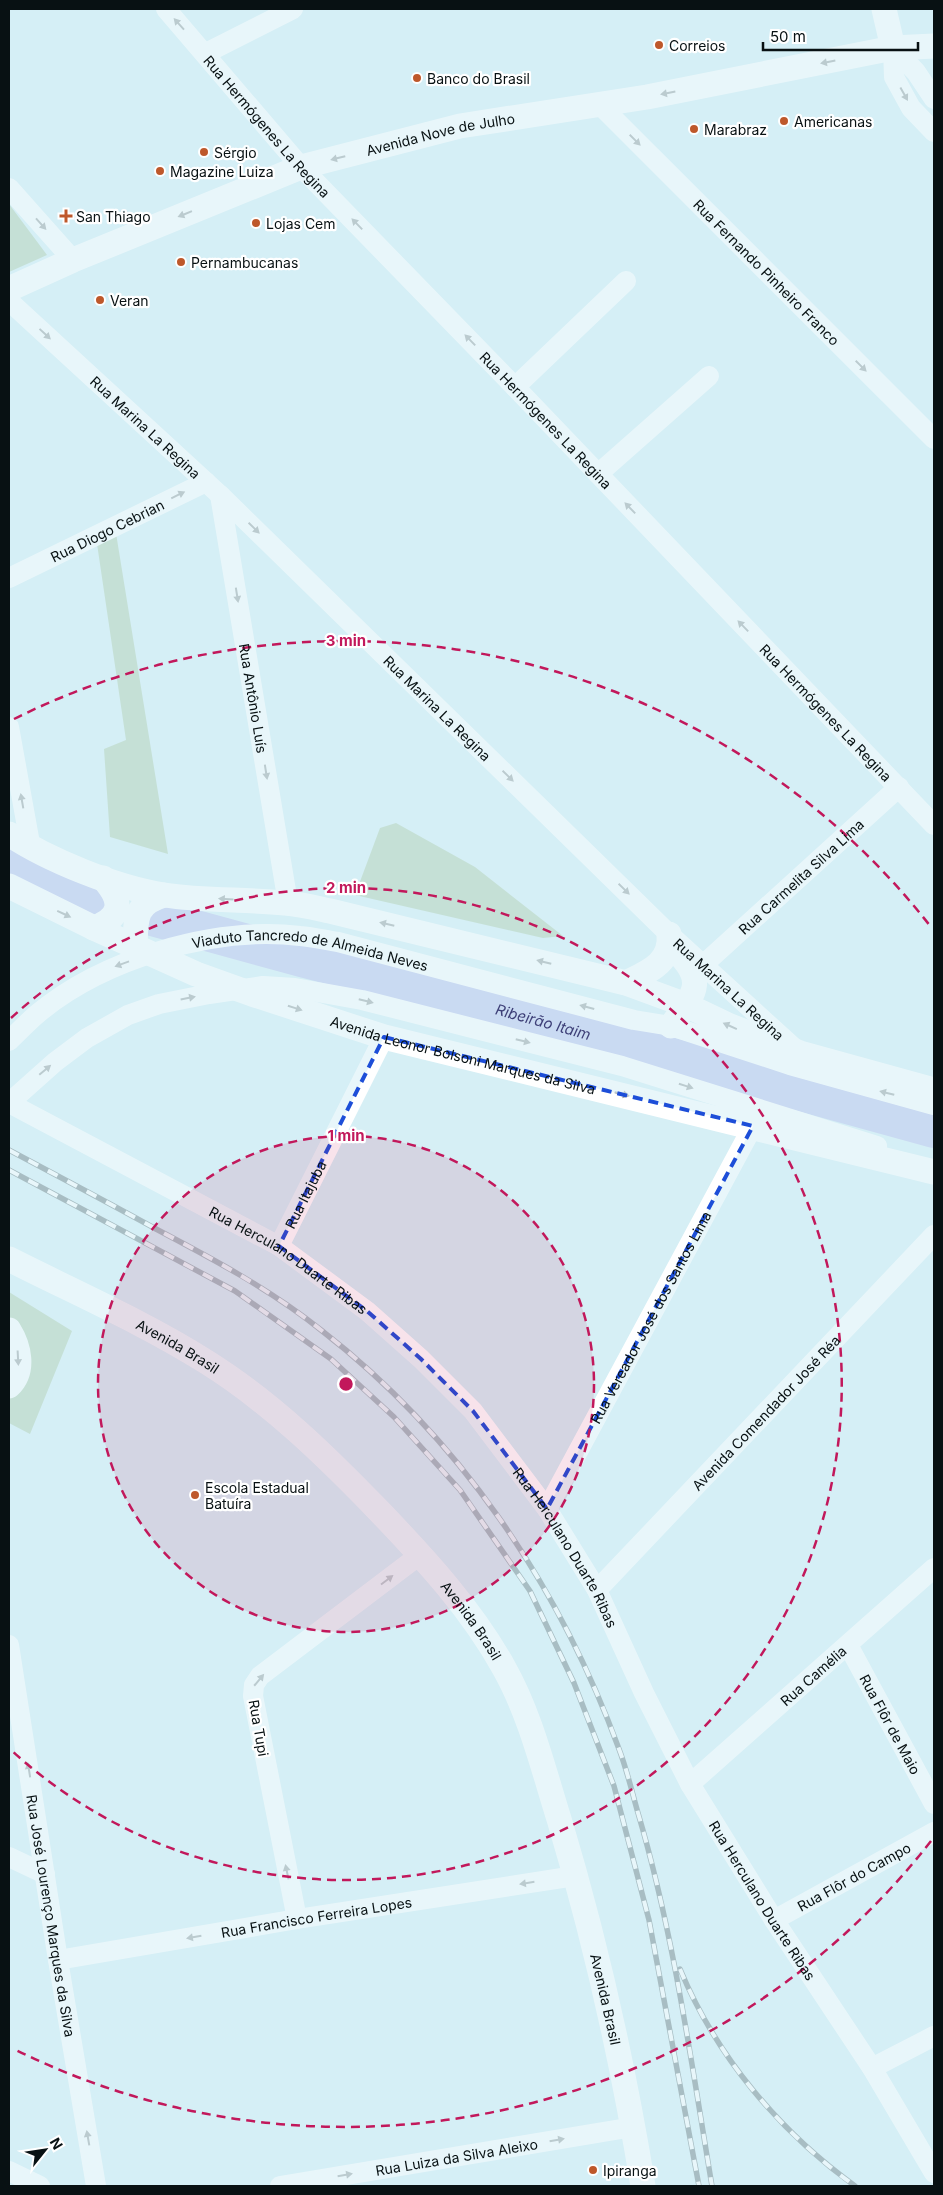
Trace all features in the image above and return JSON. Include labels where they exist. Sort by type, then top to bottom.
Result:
[{"type":"main road","points":[[884,9],[893,48]]},
{"type":"main road","name":"Avenida Nove de Julho","points":[[9,289],[73,260],[301,167],[460,126],[600,105],[893,48],[934,46]]},
{"type":"main road","points":[[9,834],[31,849],[103,878],[164,895],[288,903],[330,910],[626,983],[686,1005],[730,1026],[800,1053],[934,1090]]},
{"type":"main road","points":[[94,928],[106,923],[114,915],[118,904],[114,891],[103,878]]},
{"type":"main road","name":"Avenida Leonor Bolsoni Marques da Silva","points":[[9,886],[94,928],[196,974],[384,1037],[753,1126],[934,1172]]},
{"type":"main road","points":[[135,946],[136,922],[139,911],[153,898],[164,895]]},
{"type":"main road","points":[[626,983],[658,965],[665,957],[670,939]]},
{"type":"main road","points":[[670,939],[685,958],[694,974],[693,992],[671,1026]]},
{"type":"main road","points":[[750,1053],[776,1044]]},
{"type":"main road","name":"Avenida Brasil","points":[[9,1259],[142,1326],[206,1361],[252,1394],[342,1472],[421,1554],[467,1612],[504,1668],[533,1733],[576,1876],[622,2069],[634,2127],[643,2186]]},
{"type":"main road","points":[[9,1330],[18,1351],[19,1368],[9,1386]]},
{"type":"street","name":"Rua Hermógenes La Regina","points":[[166,9],[206,53],[301,167],[515,387],[934,825]]},
{"type":"street","points":[[206,53],[293,9]]},
{"type":"street","points":[[893,48],[916,72],[934,99]]},
{"type":"street","points":[[893,48],[894,77],[911,108],[934,132]]},
{"type":"street","name":"Rua Fernando Pinheiro Franco","points":[[600,105],[934,439]]},
{"type":"street","points":[[9,188],[73,260]]},
{"type":"street","points":[[515,387],[626,281]]},
{"type":"street","name":"Rua Marina La Regina","points":[[9,301],[213,488],[670,939],[703,965],[800,1053]]},
{"type":"street","points":[[598,474],[709,376]]},
{"type":"street","name":"Rua Diogo Cebrian","points":[[9,578],[213,488]]},
{"type":"street","name":"Rua Antônio Luís","points":[[213,488],[288,903]]},
{"type":"street","points":[[9,727],[31,849]]},
{"type":"street","name":"Rua Carmelita Silva Lima","points":[[703,965],[899,787]]},
{"type":"street","name":"Viaduto Tancredo de Almeida Neves","points":[[9,1041],[37,1014],[74,989],[113,967],[171,947],[203,940],[255,935],[299,936],[338,942],[634,1020],[671,1026]]},
{"type":"street","points":[[9,1103],[54,1062],[87,1038],[128,1015],[159,1004],[262,986],[295,988],[342,996],[622,1066],[855,1140],[934,1162]]},
{"type":"street","points":[[671,1026],[750,1053],[868,1088],[934,1105]]},
{"type":"street","name":"Rua Itajuba","points":[[279,1246],[384,1037]]},
{"type":"street","name":"Rua Herculano Duarte Ribas","points":[[9,1103],[279,1246],[366,1310],[473,1411],[547,1509],[597,1590],[644,1693],[690,1784],[774,1920],[872,2068],[933,2168]]},
{"type":"street","name":"Rua Vereador José dos Santos Lima","points":[[547,1509],[753,1126]]},
{"type":"street","name":"Avenida Comendador José Réa","points":[[597,1590],[934,1236]]},
{"type":"street","name":"Rua Tupi","points":[[297,1920],[253,1696],[254,1685],[260,1676],[421,1554]]},
{"type":"street","name":"Rua Camélia","points":[[690,1784],[934,1568]]},
{"type":"street","name":"Rua José Lourenço Marques da Silva","points":[[9,1645],[58,1960],[96,2186]]},
{"type":"street","name":"Rua Flôr de Maio","points":[[848,1645],[934,1804]]},
{"type":"street","name":"Rua Flôr do Campo","points":[[774,1920],[934,1832]]},
{"type":"street","points":[[9,1857],[45,1874]]},
{"type":"street","name":"Rua Francisco Ferreira Lopes","points":[[58,1960],[576,1876]]},
{"type":"street","points":[[872,2068],[934,2036]]},
{"type":"street","name":"Rua Luiza da Silva Aleixo","points":[[280,2186],[634,2127]]},
{"type":"street","points":[[9,2171],[40,2186]]},
{"type":"highlighted area","points":[[384,1037],[753,1126],[547,1509],[473,1411],[421,1359],[367,1311],[279,1246]]},
{"type":"green space","points":[[9,204],[47,255],[9,272]]},
{"type":"green space","points":[[115,527],[168,854],[110,837],[104,749],[126,740],[96,537]]},
{"type":"green space","points":[[396,823],[475,867],[563,936],[543,938],[355,895],[380,828]]},
{"type":"green space","points":[[9,1292],[72,1331],[30,1434],[9,1423]]},
{"type":"waterway","name":"Ribeirão Itaim","points":[[9,853],[23,863],[91,896]]},
{"type":"waterway","name":"Ribeirão Itaim","points":[[152,917],[305,959],[455,997],[934,1129]]},
{"type":"railway","points":[[9,1150],[220,1264],[262,1288],[302,1315],[371,1372],[417,1418],[460,1466],[499,1518],[535,1573],[567,1629],[595,1688],[619,1749],[651,1859],[662,1905],[689,2045],[712,2186]]},
{"type":"railway","points":[[9,1170],[235,1291],[331,1359],[394,1417],[460,1490],[530,1591],[574,1683],[614,1786],[649,1920],[699,2186]]},
{"type":"railway","points":[[680,1969],[712,2032],[752,2090],[801,2141],[855,2186]]},
{"type":"place","name":"Correios","points":[[659,45]]},
{"type":"place","name":"Banco do Brasil","points":[[417,78]]},
{"type":"place","name":"Americanas","points":[[784,121]]},
{"type":"place","name":"Marabraz","points":[[694,129]]},
{"type":"place","name":"Sérgio","points":[[204,152]]},
{"type":"place","name":"Magazine Luiza","points":[[160,171]]},
{"type":"place","name":"San Thiago","points":[[66,216]]},
{"type":"place","name":"Lojas Cem","points":[[256,223]]},
{"type":"place","name":"Pernambucanas","points":[[181,262]]},
{"type":"place","name":"Veran","points":[[100,300]]},
{"type":"place","name":"Escola Estadual Batuíra","points":[[195,1495]]},
{"type":"place","name":"Ipiranga","points":[[593,2170]]}]
